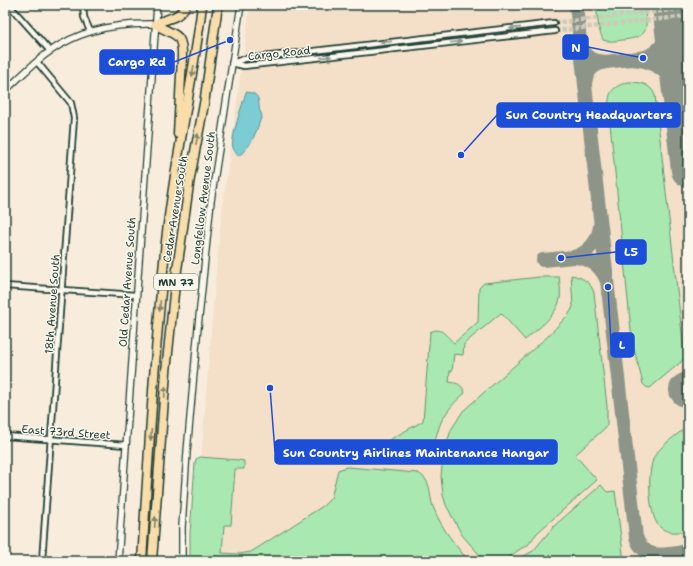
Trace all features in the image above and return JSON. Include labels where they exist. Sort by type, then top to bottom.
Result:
[{"type":"highway","points":[[155,24],[177,16],[182,12],[186,5]]},
{"type":"highway","name":"Cedar Avenue South","points":[[142,561],[161,299],[174,183],[202,5]]},
{"type":"highway","name":"Cedar Avenue South","points":[[152,561],[166,372],[175,284],[190,178],[204,104],[218,5]]},
{"type":"highway","points":[[155,24],[174,33],[180,41],[182,50],[174,183]]},
{"type":"highway","points":[[136,561],[143,538]]},
{"type":"street","points":[[9,5],[50,51]]},
{"type":"street","points":[[83,5],[84,17],[90,31]]},
{"type":"street","name":"Old Cedar Avenue South","points":[[118,561],[157,5]]},
{"type":"street","name":"Longfellow Avenue South","points":[[182,561],[183,520],[198,327],[211,201],[241,5]]},
{"type":"street","name":"Cargo Road","points":[[232,63],[244,58],[554,23]]},
{"type":"street","points":[[5,91],[50,51],[90,31],[109,27],[155,24]]},
{"type":"street","name":"Cargo Road","points":[[232,63],[244,66],[555,31]]},
{"type":"street","name":"18th Avenue South","points":[[37,62],[67,96],[71,103],[74,118],[42,561]]},
{"type":"street","points":[[5,286],[136,295]]},
{"type":"street","name":"East 73rd Street","points":[[5,436],[126,445]]},
{"type":"shaded area","points":[[250,5],[688,5],[688,561],[201,561],[201,460],[215,281],[222,210]]},
{"type":"green space","points":[[596,5],[644,5],[646,20],[645,30],[638,37],[631,39],[612,41],[603,40],[599,29]]},
{"type":"green space","points":[[628,82],[644,84],[653,91],[655,95],[684,351],[684,358],[681,362],[650,388],[643,384],[631,330],[609,113],[609,101],[613,89]]},
{"type":"green space","points":[[571,275],[586,281],[593,289],[594,293],[607,406],[607,424],[605,428],[575,455],[597,480],[537,533],[528,545],[504,561],[485,561],[462,535],[446,505],[441,477],[443,455],[451,430],[463,411],[547,337],[569,314],[573,307]]},
{"type":"green space","points":[[540,277],[559,277],[560,299],[555,311],[540,327],[525,340],[501,313],[464,344],[463,355],[454,354],[449,382],[459,384],[465,393],[443,418],[429,456],[422,465],[341,460],[341,456],[359,457],[423,421],[430,332],[434,330],[441,331],[454,343],[478,322],[479,288],[484,283]]},
{"type":"green space","points":[[688,426],[688,531],[671,532],[661,528],[653,515],[650,494],[650,473],[654,457],[661,448]]},
{"type":"green space","points":[[200,457],[244,461],[244,469],[235,469],[231,525],[224,525],[222,553],[239,554],[251,552],[323,506],[331,498],[338,470],[347,467],[418,473],[423,476],[428,484],[432,504],[437,516],[454,543],[469,561],[190,561],[190,534],[195,463],[196,459]]},
{"type":"green space","points":[[601,485],[607,492],[615,491],[624,561],[515,561],[533,551],[554,526]]},
{"type":"water","points":[[246,92],[256,95],[262,115],[250,143],[243,153],[238,156],[233,148],[233,137]]},
{"type":"taxiway","points":[[576,5],[636,537],[640,545],[651,553],[665,554],[688,551]]},
{"type":"taxiway","points":[[643,58],[650,55],[661,46],[667,35],[670,13],[675,32],[688,46]]},
{"type":"taxiway","points":[[581,46],[584,53],[590,58],[597,61],[606,62],[601,63],[591,69],[585,84]]},
{"type":"taxiway","points":[[606,62],[688,52]]},
{"type":"taxiway","points":[[629,59],[644,61],[652,64],[670,77],[677,91],[682,119],[681,86],[682,80],[688,68]]},
{"type":"taxiway","points":[[600,226],[599,232],[592,246],[574,257],[593,263],[601,270],[606,279]]},
{"type":"taxiway","points":[[543,260],[574,257]]},
{"type":"runway","points":[[669,5],[688,170]]},
{"type":"tunnel","points":[[554,23],[688,8]]},
{"type":"tunnel","points":[[555,31],[688,16]]},
{"type":"place","name":"Cargo Rd","points":[[230,40]]},
{"type":"place","name":"N","points":[[643,58]]},
{"type":"place","name":"Sun Country Headquarters","points":[[461,155]]},
{"type":"place","name":"L5","points":[[561,258]]},
{"type":"place","name":"L","points":[[608,287]]},
{"type":"place","name":"Sun Country Airlines Maintenance Hangar","points":[[270,388]]}]
